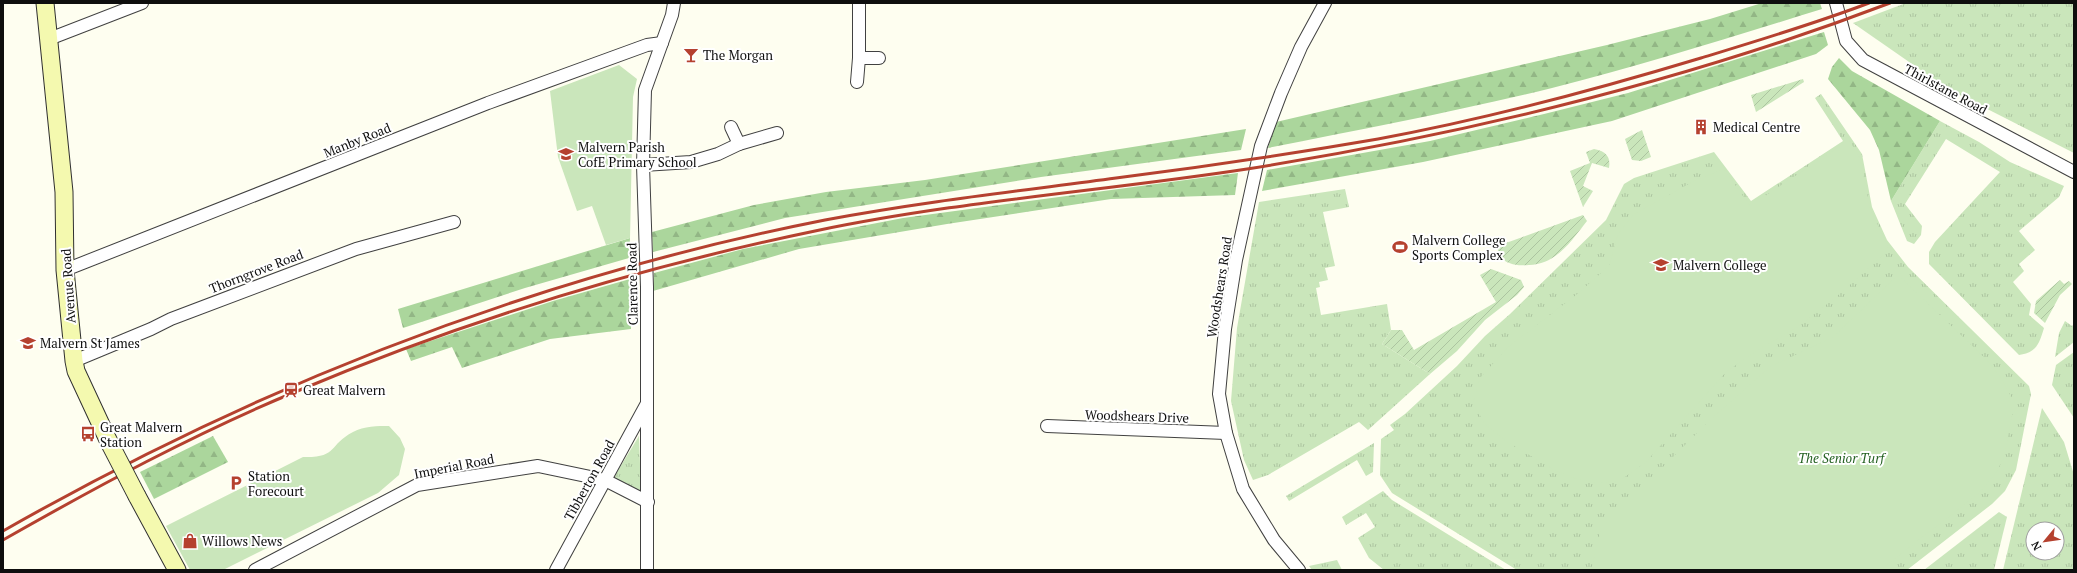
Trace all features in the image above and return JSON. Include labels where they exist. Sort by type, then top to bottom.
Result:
[{"type":"street","name":"Avenue Road","points":[[45,3],[64,192],[65,270],[76,371],[109,442],[177,570]]},
{"type":"street","points":[[49,39],[142,3]]},
{"type":"street","name":"Clarence Road","points":[[647,570],[647,287],[643,165],[645,90],[662,43],[674,3]]},
{"type":"street","points":[[857,82],[859,58],[859,3]]},
{"type":"street","name":"Woodshears Road","points":[[1299,570],[1274,540],[1243,489],[1226,433],[1220,394],[1225,329],[1236,260],[1261,146],[1281,93],[1301,47],[1325,3]]},
{"type":"street","name":"Thirlstane Road","points":[[1836,3],[1846,41],[1863,60],[2074,172]]},
{"type":"street","name":"Manby Road","points":[[65,270],[543,82],[647,45],[662,43]]},
{"type":"street","points":[[859,58],[879,58]]},
{"type":"street","points":[[731,126],[739,144]]},
{"type":"street","points":[[643,165],[691,162],[718,154],[739,144],[777,133]]},
{"type":"street","name":"Thorngrove Road","points":[[74,361],[151,329],[171,318],[349,252],[454,222]]},
{"type":"street","name":"Tibberton Road","points":[[556,570],[647,404]]},
{"type":"street","name":"Woodshears Drive","points":[[1047,426],[1226,433]]},
{"type":"street","name":"Imperial Road","points":[[255,570],[417,485],[538,466],[605,480],[648,502]]},
{"type":"green space","points":[[1762,3],[1820,3],[1822,9],[1654,60],[1552,88],[1446,112],[1268,148],[1276,122],[1607,45],[1710,19]]},
{"type":"green space","points":[[1906,3],[2074,3],[2074,153],[1948,89],[1853,23]]},
{"type":"green space","points":[[1824,32],[1828,45],[1816,54],[1612,121],[1423,162],[1262,191],[1267,170],[1430,141],[1544,114],[1628,93]]},
{"type":"green space","points":[[1839,58],[1852,71],[1940,121],[1891,201],[1879,150],[1870,130],[1828,79],[1832,67]]},
{"type":"green space","points":[[619,65],[637,79],[633,97],[630,238],[606,245],[592,206],[577,211],[558,157],[550,91]]},
{"type":"green space","points":[[1803,79],[1804,82],[1756,112],[1751,95]]},
{"type":"green space","points":[[1821,94],[1862,154],[1872,207],[1887,240],[1908,267],[2029,386],[2031,394],[2016,470],[2005,491],[1992,504],[1907,570],[1517,570],[1392,493],[1380,475],[1381,439],[1394,430],[1390,425],[1405,414],[1457,366],[1485,336],[1510,314],[1606,220],[1624,184],[1634,178],[1714,152],[1751,201],[1843,141],[1815,98]]},
{"type":"green space","points":[[1940,121],[1979,142],[2010,162],[2064,186],[2059,197],[2019,231],[2035,250],[2019,264],[2024,271],[2013,282],[2031,304],[2029,315],[2044,328],[2039,343],[2034,349],[2025,354],[2019,355],[1929,264],[1929,252],[1935,242],[2000,172],[1946,139],[1905,204],[1922,226],[1921,235],[1914,244],[1907,241],[1891,201]]},
{"type":"green space","points":[[1246,129],[1241,150],[1041,177],[785,218],[653,252],[652,232],[754,205],[826,192],[925,180]]},
{"type":"green space","points":[[1642,130],[1651,157],[1641,161],[1632,160],[1625,139]]},
{"type":"green space","points":[[1849,140],[1860,158],[1870,208],[1889,250],[1836,297],[1796,328],[1761,348],[1726,372],[1645,463],[1619,481],[1598,483],[1577,479],[1556,471],[1506,441],[1485,424],[1473,403],[1480,378],[1508,347],[1576,295],[1609,266],[1618,234],[1634,214],[1696,180],[1724,169],[1750,206]]},
{"type":"green space","points":[[1594,149],[1602,151],[1607,155],[1609,168],[1592,163],[1583,186],[1593,191],[1583,207],[1570,171],[1590,163],[1586,152]]},
{"type":"green space","points":[[1238,173],[1235,195],[1111,199],[947,224],[799,249],[653,291],[654,273],[743,249],[903,218]]},
{"type":"green space","points":[[1345,189],[1349,207],[1323,212],[1335,266],[1325,268],[1328,280],[1319,282],[1320,287],[1316,288],[1321,315],[1387,304],[1391,330],[1382,344],[1430,374],[1368,430],[1359,422],[1268,475],[1253,480],[1244,460],[1231,401],[1237,328],[1259,202]]},
{"type":"green space","points":[[1583,215],[1587,221],[1569,243],[1548,261],[1539,264],[1516,265],[1509,263],[1498,256],[1498,249],[1506,243]]},
{"type":"green space","points":[[630,238],[629,258],[525,288],[403,328],[398,309]]},
{"type":"green space","points":[[1491,269],[1521,280],[1524,287],[1517,295],[1485,320],[1457,351],[1430,374],[1382,344],[1391,330],[1402,330],[1414,350],[1496,302],[1480,275]]},
{"type":"green space","name":"The Senior Turf","points":[[1898,275],[1986,359],[2002,379],[2012,399],[2012,416],[2004,458],[1995,474],[1978,494],[1880,570],[1593,570],[1592,566],[1601,529],[1711,419],[1770,367],[1833,337]]},
{"type":"green space","points":[[630,279],[631,329],[550,339],[462,368],[452,347],[411,361],[406,349],[553,301]]},
{"type":"green space","points":[[2060,280],[2064,284],[2069,281],[2072,284],[2060,295],[2045,323],[2034,313],[2036,301]]},
{"type":"green space","points":[[2065,321],[2072,326],[2074,324],[2074,342],[2055,357],[2059,333]]},
{"type":"green space","points":[[2074,352],[2074,418],[2052,385],[2056,365]]},
{"type":"green space","points":[[2042,408],[2064,442],[2074,475],[2074,570],[2003,570]]},
{"type":"green space","points":[[389,426],[400,438],[405,449],[399,475],[378,493],[223,570],[190,570],[166,526],[303,457],[314,457],[328,453],[345,437],[357,430],[371,427]]},
{"type":"green space","points":[[213,436],[228,462],[154,499],[140,472]]},
{"type":"green space","points":[[639,436],[641,492],[614,477]]},
{"type":"green space","points":[[1374,443],[1373,472],[1366,476],[1357,460],[1289,501],[1286,496]]},
{"type":"green space","points":[[1383,491],[1392,500],[1506,570],[1384,570],[1369,558],[1358,538],[1375,527],[1366,513],[1346,525],[1342,517]]},
{"type":"green space","points":[[1999,512],[2007,517],[1994,570],[1924,570]]},
{"type":"green space","points":[[1337,560],[1342,570],[1312,570],[1309,566]]},
{"type":"railway","points":[[3,531],[100,478],[199,429],[299,383],[402,342],[505,305],[611,272],[717,244],[825,220],[970,197],[1280,155],[1419,131],[1541,103],[1661,70],[1785,32],[1869,3]]},
{"type":"railway","points":[[3,540],[74,500],[183,443],[257,408],[358,366],[422,342],[486,320],[617,279],[748,246],[869,221],[977,204],[1247,169],[1329,155],[1492,122],[1653,81],[1733,57],[1890,3]]},
{"type":"place","name":"The Morgan","points":[[691,55]]},
{"type":"place","name":"Medical Centre","points":[[1701,127]]},
{"type":"place","name":"Malvern Parish CofE Primary School","points":[[566,154]]},
{"type":"place","name":"Malvern College Sports Complex","points":[[1400,247]]},
{"type":"place","name":"Malvern College","points":[[1661,265]]},
{"type":"place","name":"Malvern St James","points":[[28,343]]},
{"type":"place","name":"Great Malvern","points":[[291,390]]},
{"type":"place","name":"Great Malvern Station","points":[[88,434]]},
{"type":"place","name":"Station Forecourt","points":[[236,483]]},
{"type":"place","name":"Willows News","points":[[190,541]]}]
